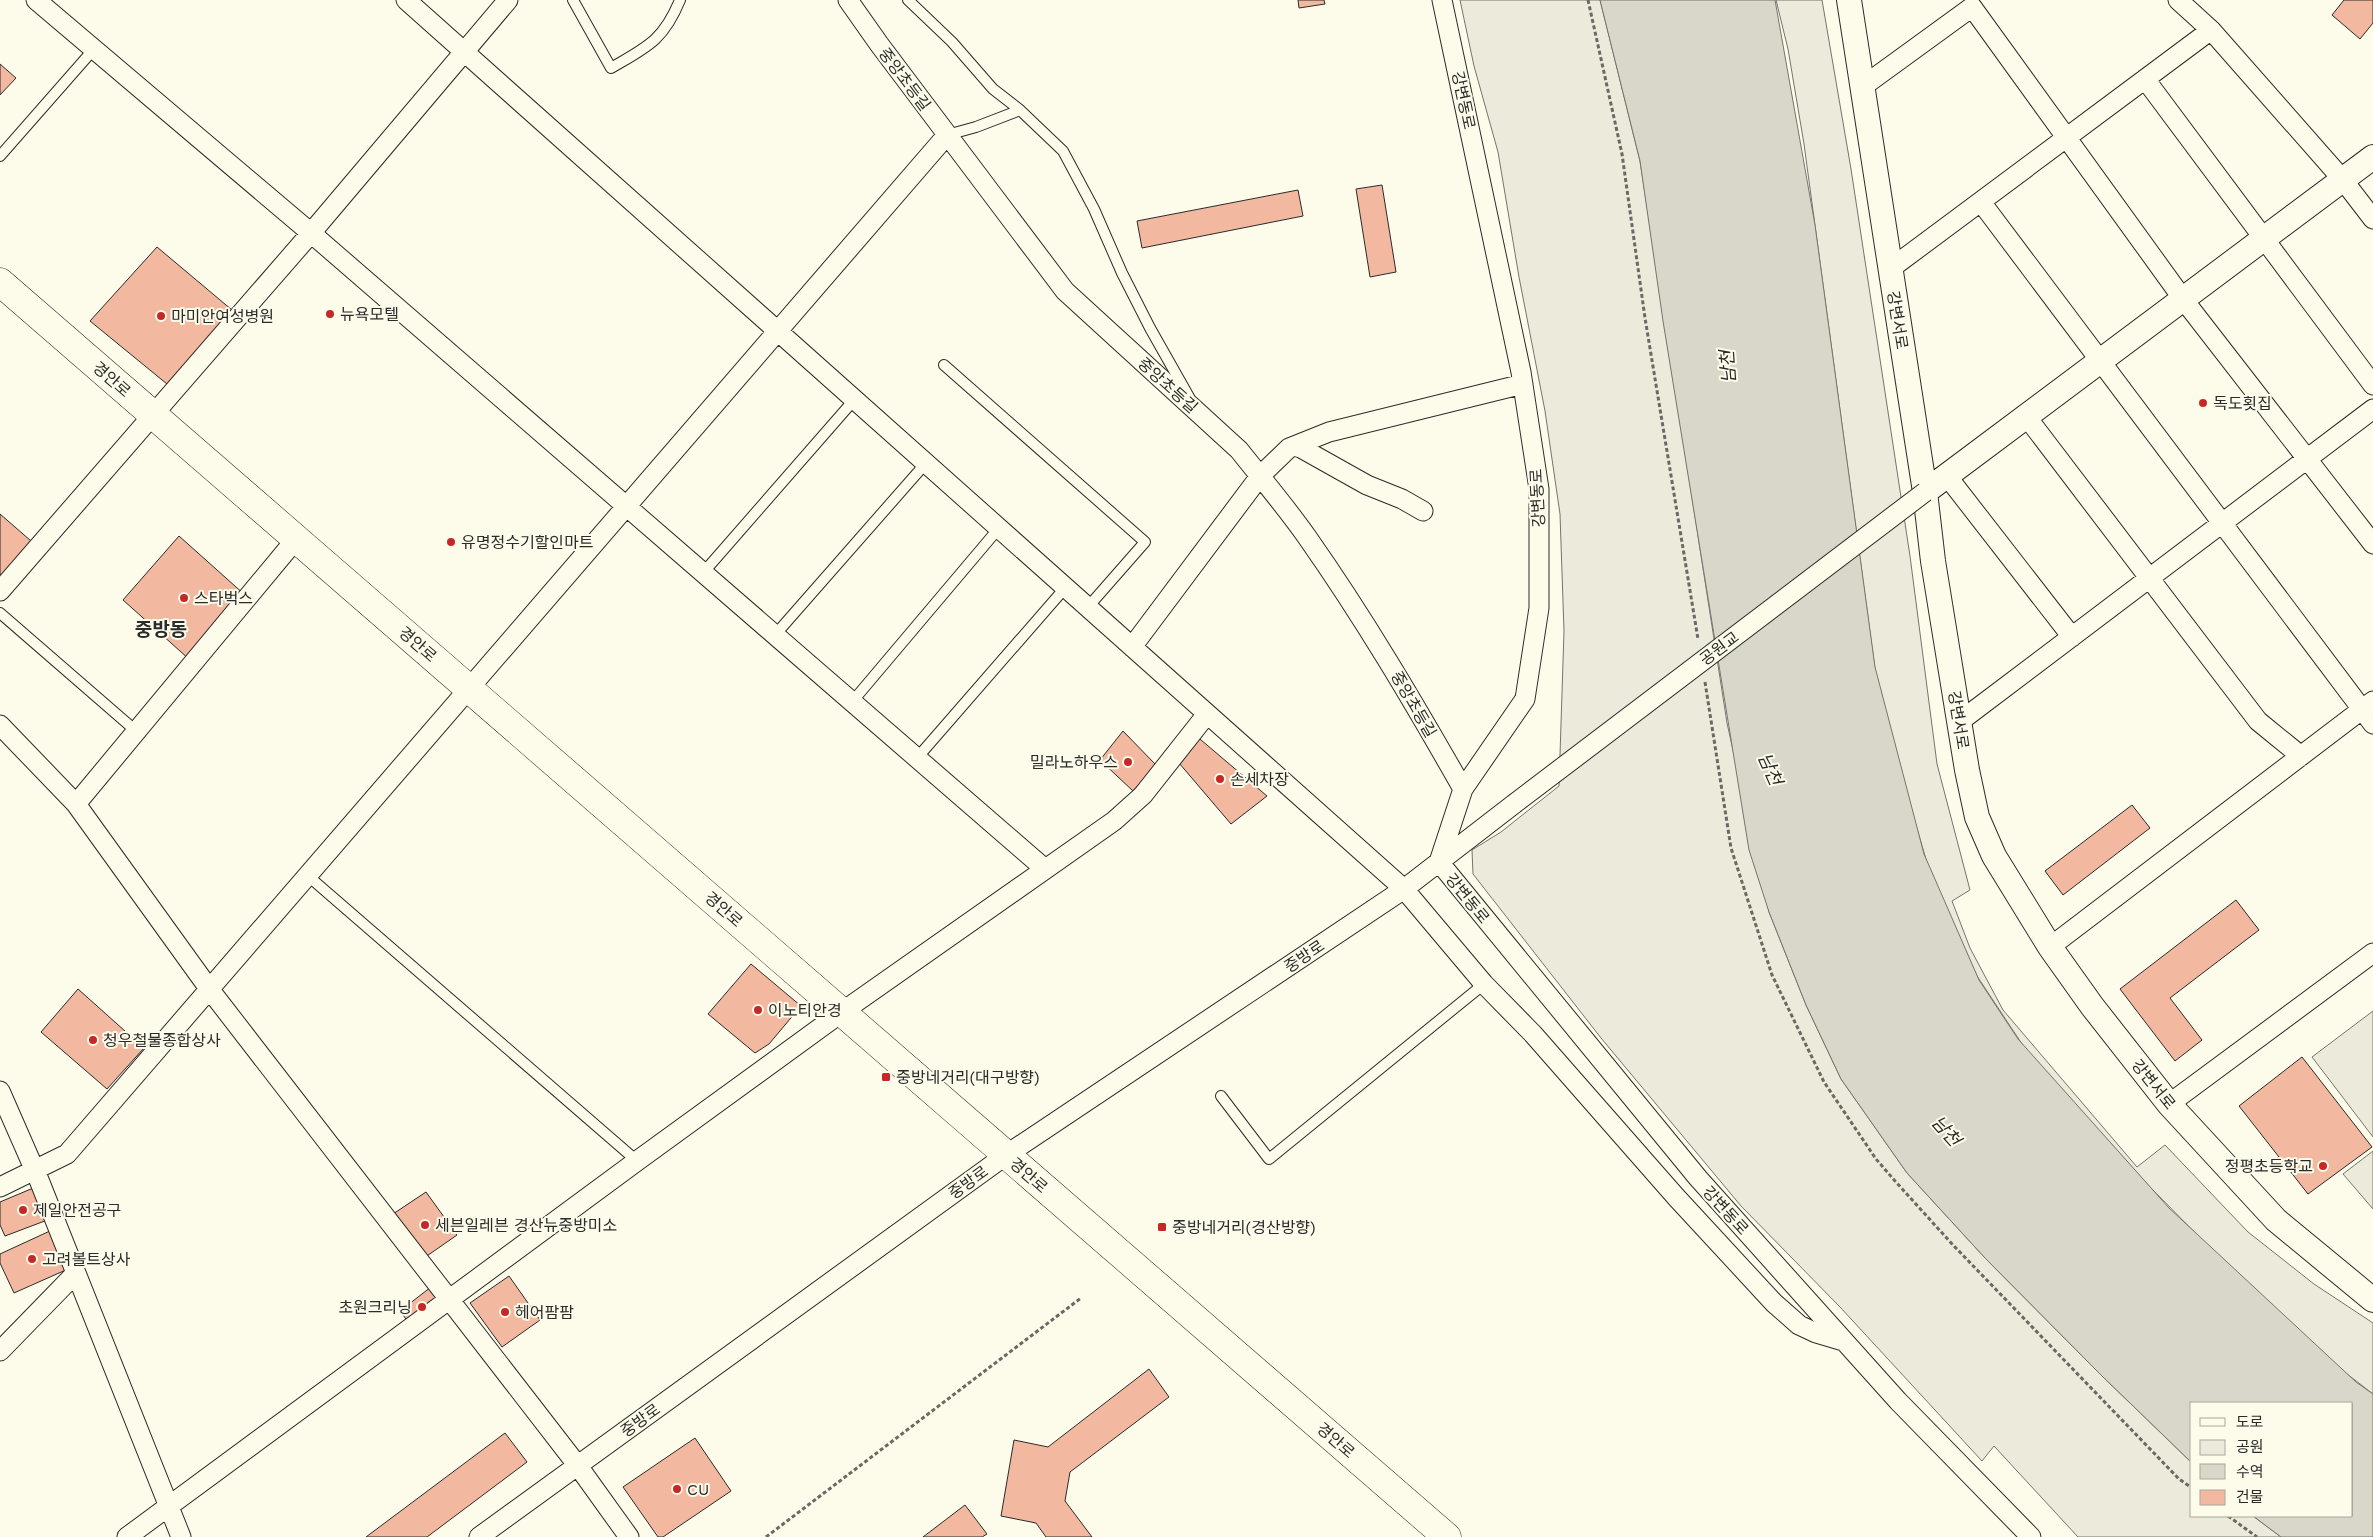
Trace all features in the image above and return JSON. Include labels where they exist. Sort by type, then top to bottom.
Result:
[{"type":"main road","name":"경안로","points":[[0,282],[1447,1537]]},
{"type":"street","points":[[36,0],[311,233],[1045,869]]},
{"type":"street","points":[[406,0],[1404,889],[1484,984],[1532,1034],[1676,1197],[1774,1303],[1799,1325],[1816,1334],[1843,1341]]},
{"type":"street","points":[[0,591],[311,233],[508,0]]},
{"type":"street","name":"중앙초등길","points":[[848,0],[1065,291],[1240,450],[1306,536],[1345,593],[1402,683],[1463,789]]},
{"type":"street","name":"강변동로","points":[[1442,0],[1523,384],[1539,489],[1539,608],[1525,699],[1463,789],[1439,862],[1686,1164],[1898,1401],[2031,1537]]},
{"type":"street","name":"강변서로","points":[[1849,0],[1925,492],[1932,560],[1977,817],[1994,856],[2050,947],[2092,1006],[2169,1104],[2276,1220],[2373,1300]]},
{"type":"street","points":[[2178,0],[2212,30],[2343,180],[2373,219]]},
{"type":"street","points":[[1862,87],[1977,4],[2067,138],[2183,299],[2373,544]]},
{"type":"street","points":[[1890,269],[2212,30]]},
{"type":"street","points":[[2145,80],[2373,384]]},
{"type":"street","points":[[0,1187],[67,1154],[947,135]]},
{"type":"street","points":[[1925,492],[2373,157]]},
{"type":"street","points":[[1981,202],[2222,523],[2369,711],[2301,756],[2050,947]]},
{"type":"street","points":[[1132,647],[1260,476],[1275,460],[1294,446],[1329,432],[1523,384]]},
{"type":"street","points":[[1959,722],[2373,409]]},
{"type":"street","points":[[2026,416],[2258,721],[2301,756]]},
{"type":"street","points":[[1294,446],[1301,448],[1367,485],[1402,499],[1423,511]]},
{"type":"street","points":[[1947,476],[2072,637]]},
{"type":"street","name":"공원교","points":[[1514,804],[1925,492]]},
{"type":"street","points":[[76,804],[296,539]]},
{"type":"street","points":[[127,1537],[842,1012],[1114,821],[1134,804],[1207,714]]},
{"type":"street","points":[[0,725],[76,804],[210,990],[578,1466],[629,1537]]},
{"type":"street","name":"중방로","points":[[478,1537],[1006,1154],[1404,889],[1514,804]]},
{"type":"street","points":[[2169,1104],[2373,953]]},
{"type":"street","points":[[0,1091],[76,1272],[181,1537]]},
{"type":"street","points":[[0,1351],[76,1272]]},
{"type":"lane","points":[[573,0],[610,68],[645,48],[658,38],[671,22],[680,0]]},
{"type":"lane","points":[[908,0],[952,42],[993,89],[1020,110],[1063,151],[1094,209],[1146,320],[1195,409]]},
{"type":"lane","points":[[0,156],[94,49]]},
{"type":"lane","points":[[947,135],[976,127],[1020,110]]},
{"type":"lane","points":[[944,365],[1144,542],[1088,607]]},
{"type":"lane","points":[[703,573],[854,400]]},
{"type":"lane","points":[[775,635],[926,463]]},
{"type":"lane","points":[[852,702],[999,528]]},
{"type":"lane","points":[[917,758],[1065,588]]},
{"type":"lane","points":[[0,613],[136,731]]},
{"type":"lane","points":[[307,874],[637,1161]]},
{"type":"lane","points":[[1221,1096],[1269,1159],[1484,984]]},
{"type":"path","points":[[1588,0],[1622,154],[1645,318],[1699,646]]},
{"type":"path","points":[[1704,674],[1731,848],[1772,975],[1824,1082],[1876,1159],[1895,1181],[1974,1266],[2179,1478],[2190,1486]]},
{"type":"path","points":[[766,1537],[1081,1298]]},
{"type":"path","points":[[2229,1517],[2257,1537]]},
{"type":"green space","points":[[1460,0],[1600,0],[1640,161],[1727,723],[1769,912],[1806,1005],[1841,1079],[1907,1173],[1985,1258],[2190,1461],[2190,1517],[2254,1517],[2281,1537],[2078,1537],[1994,1446],[1982,1461],[1840,1307],[1741,1206],[1601,1038],[1473,874],[1472,850],[1501,832],[1559,786],[1564,631],[1560,514],[1545,411],[1519,277],[1498,152],[1474,66]]},
{"type":"green space","points":[[1776,0],[1822,0],[1851,169],[1910,556],[1937,764],[1970,890],[1952,901],[1970,948],[2003,1010],[2137,1167],[2165,1145],[2248,1232],[2314,1284],[2373,1323],[2373,1394],[2342,1370],[2213,1251],[2149,1186],[2024,1047],[1977,976],[1930,873],[1879,699],[1804,144],[1788,49]]},
{"type":"green space","points":[[2373,1011],[2373,1137],[2312,1057]]},
{"type":"green space","points":[[2373,1151],[2373,1209],[2343,1174]]},
{"type":"water","name":"남천","points":[[1600,0],[1775,0],[1815,225],[1875,667],[1924,854],[1979,980],[2018,1039],[2169,1208],[2356,1382],[2373,1394],[2373,1537],[2281,1537],[2254,1517],[2353,1517],[2353,1402],[2190,1402],[2190,1461],[1985,1258],[1907,1173],[1841,1079],[1806,1005],[1769,912],[1749,850],[1663,321],[1640,161]]},
{"type":"building","points":[[1298,0],[1324,0],[1325,4],[1299,8]]},
{"type":"building","points":[[2344,0],[2373,0],[2373,23],[2360,39],[2332,15]]},
{"type":"building","points":[[0,64],[16,78],[0,95]]},
{"type":"building","points":[[1382,185],[1396,272],[1370,277],[1356,189]]},
{"type":"building","points":[[1298,190],[1303,216],[1142,248],[1137,221]]},
{"type":"building","name":"마미안여성병원","points":[[157,247],[232,310],[167,384],[90,321]]},
{"type":"building","points":[[0,514],[38,547],[0,591]]},
{"type":"building","name":"스타벅스","points":[[179,536],[245,595],[190,660],[123,600]]},
{"type":"building","name":"밀라노하우스","points":[[1123,731],[1156,765],[1133,791],[1100,760]]},
{"type":"building","name":"손세차장","points":[[1194,734],[1267,796],[1231,824],[1179,763]]},
{"type":"building","points":[[2132,805],[2150,828],[2063,895],[2045,871]]},
{"type":"building","points":[[2236,900],[2259,930],[2170,998],[2202,1040],[2175,1061],[2120,989]]},
{"type":"building","points":[[751,964],[801,1006],[769,1044],[755,1053],[708,1014]]},
{"type":"building","name":"청우철물종합상사","points":[[78,989],[144,1048],[107,1089],[41,1032]]},
{"type":"building","points":[[2302,1057],[2372,1147],[2308,1194],[2239,1106]]},
{"type":"building","name":"제일안전공구","points":[[38,1186],[50,1219],[5,1236],[0,1225],[0,1202]]},
{"type":"building","name":"세븐일레븐 경산뉴중방미소","points":[[426,1192],[457,1235],[424,1258],[393,1214]]},
{"type":"building","name":"고려볼트상사","points":[[52,1230],[68,1269],[14,1293],[0,1263],[0,1254]]},
{"type":"building","name":"헤어팜팜","points":[[509,1276],[540,1320],[502,1347],[470,1303]]},
{"type":"building","name":"초원크리닝","points":[[431,1287],[443,1303],[412,1327],[400,1311]]},
{"type":"building","points":[[1149,1369],[1169,1397],[1070,1472],[1065,1501],[1092,1537],[1046,1537],[1036,1523],[1001,1516],[1014,1440],[1048,1447]]},
{"type":"building","points":[[505,1433],[527,1462],[427,1537],[366,1537]]},
{"type":"building","name":"CU","points":[[695,1438],[731,1491],[663,1537],[658,1537],[623,1487]]},
{"type":"building","points":[[965,1505],[987,1534],[982,1537],[923,1537]]},
{"type":"place","name":"뉴욕모텔","points":[[330,314]]},
{"type":"place","name":"마미안여성병원","points":[[161,316]]},
{"type":"place","name":"독도횟집","points":[[2203,403]]},
{"type":"place","name":"유명정수기할인마트","points":[[451,542]]},
{"type":"place","name":"스타벅스","points":[[184,598]]},
{"type":"place","name":"밀라노하우스","points":[[1128,762]]},
{"type":"place","name":"손세차장","points":[[1220,779]]},
{"type":"place","name":"이노티안경","points":[[758,1010]]},
{"type":"place","name":"청우철물종합상사","points":[[93,1040]]},
{"type":"place","name":"중방네거리(대구방향)","points":[[886,1077]]},
{"type":"place","name":"정평초등학교","points":[[2323,1166]]},
{"type":"place","name":"제일안전공구","points":[[23,1210]]},
{"type":"place","name":"세븐일레븐 경산뉴중방미소","points":[[425,1225]]},
{"type":"place","name":"중방네거리(경산방향)","points":[[1162,1227]]},
{"type":"place","name":"고려볼트상사","points":[[32,1259]]},
{"type":"place","name":"초원크리닝","points":[[422,1307]]},
{"type":"place","name":"헤어팜팜","points":[[505,1312]]},
{"type":"place","name":"CU","points":[[677,1489]]},
{"type":"district","name":"중방동","points":[[161,629]]}]
